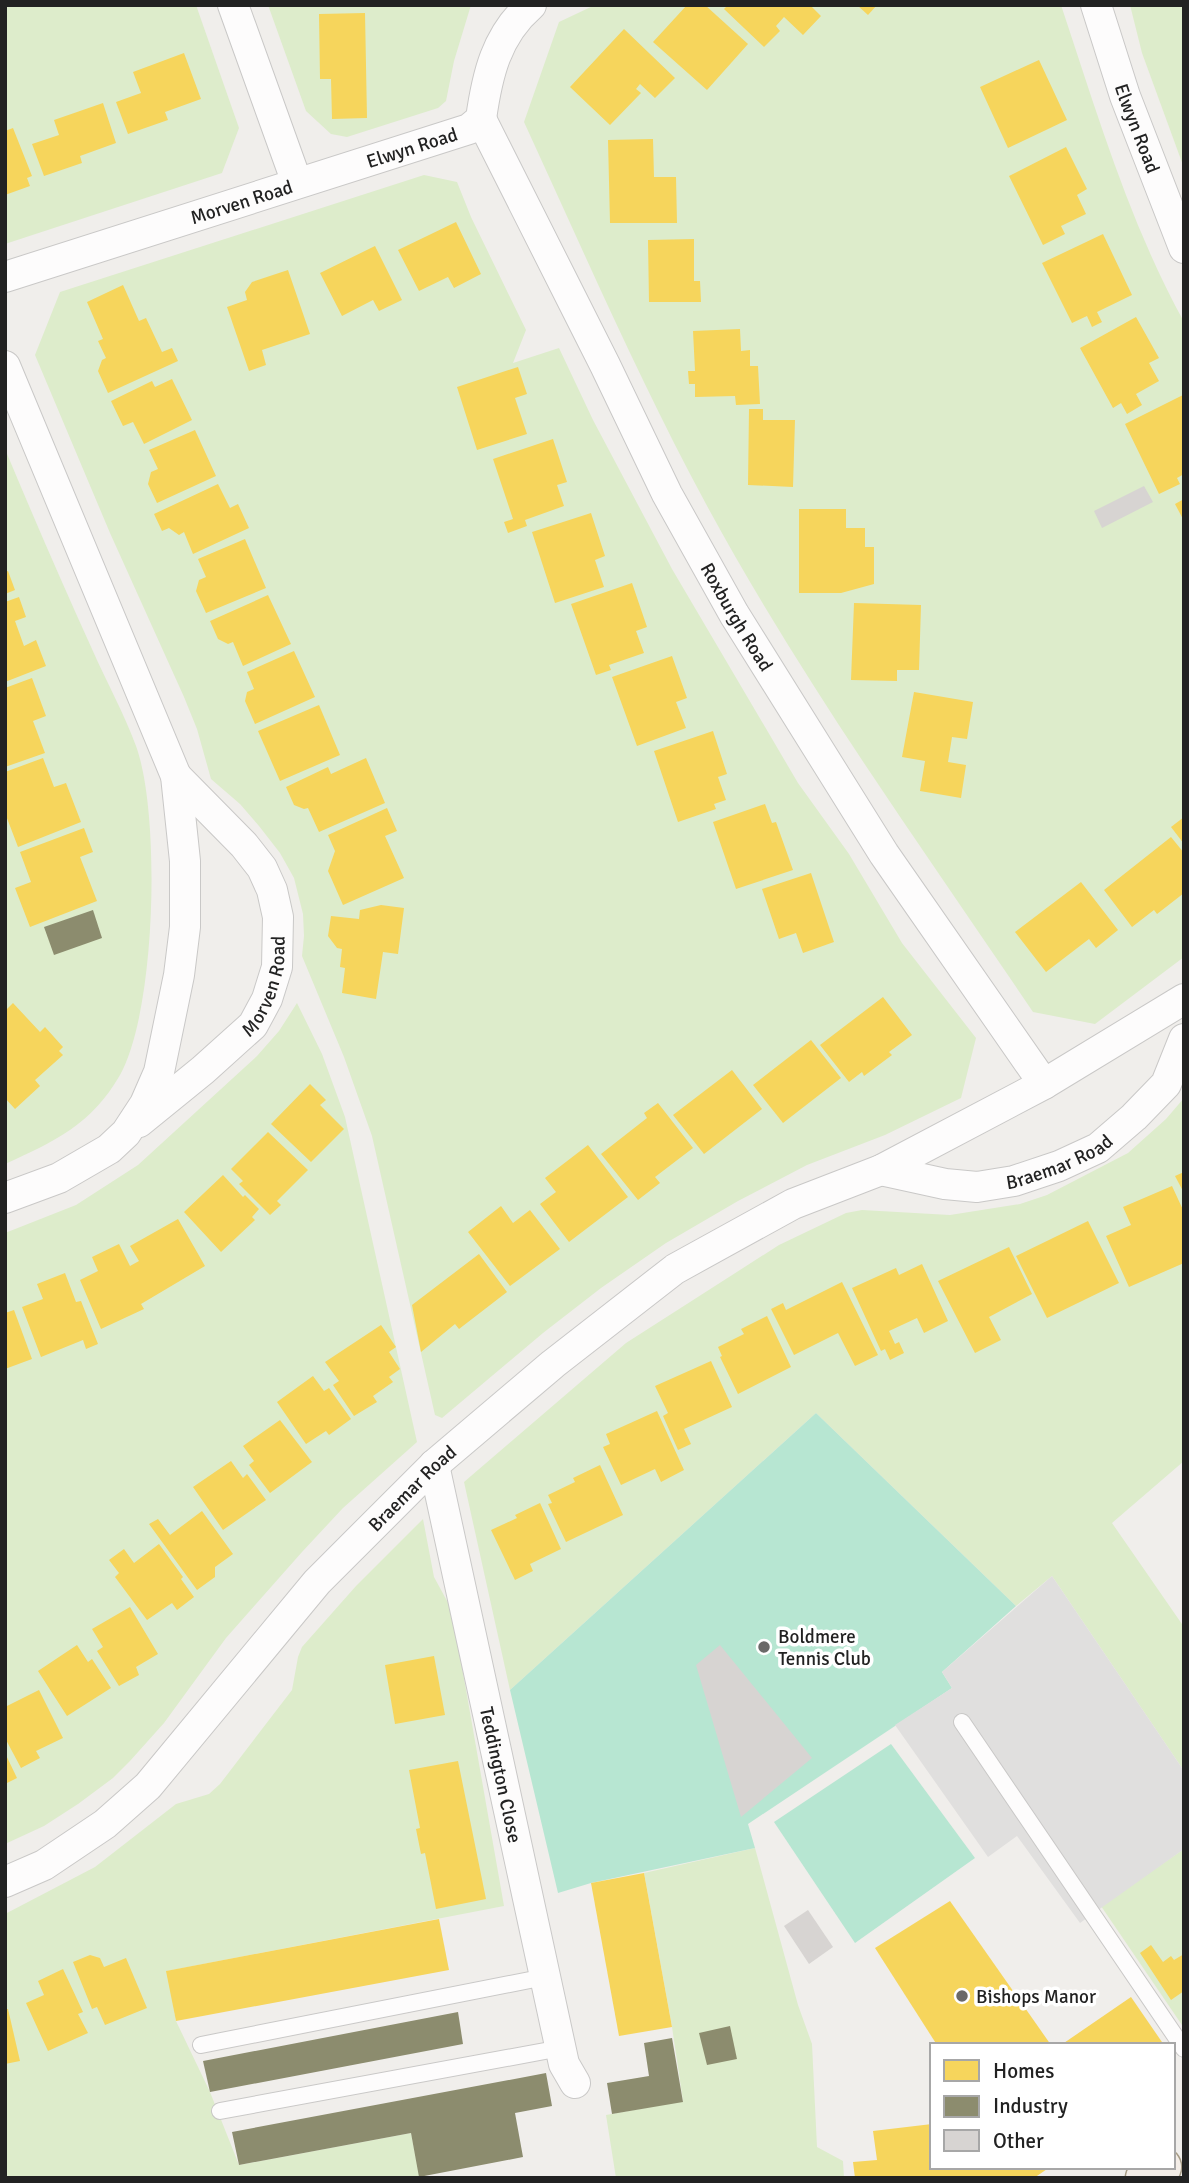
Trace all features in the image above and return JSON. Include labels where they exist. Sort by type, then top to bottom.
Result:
[{"type":"street","name":"Morven Road","points":[[5,277],[297,183],[233,5]]},
{"type":"street","name":"Elwyn Road","points":[[297,183],[469,129],[481,119],[486,82],[498,45],[531,5]]},
{"type":"street","name":"Elwyn Road","points":[[1096,5],[1125,96],[1184,248]]},
{"type":"street","name":"Roxburgh Road","points":[[481,119],[606,365],[667,494],[734,614],[884,854],[1044,1084]]},
{"type":"street","name":"Morven Road","points":[[5,366],[176,776],[185,861],[185,927],[179,975],[159,1072],[145,1104],[126,1133]]},
{"type":"street","name":"Morven Road","points":[[5,1198],[59,1178],[108,1149],[253,1025],[267,999],[277,967],[278,917],[272,890],[262,868],[244,845],[176,776]]},
{"type":"street","name":"Braemar Road","points":[[5,1882],[44,1865],[105,1824],[148,1786],[317,1582],[434,1465],[553,1364],[675,1269],[793,1204],[881,1170],[1044,1084],[1184,999]]},
{"type":"street","name":"Braemar Road","points":[[881,1170],[945,1184],[977,1187],[1014,1181],[1059,1166],[1098,1148],[1166,1084],[1184,1039]]},
{"type":"street","name":"Teddington Close","points":[[434,1465],[564,2064],[575,2083]]},
{"type":"lane","points":[[962,1722],[1184,2049]]},
{"type":"lane","points":[[201,2045],[545,1977]]},
{"type":"lane","points":[[220,2111],[561,2048]]},
{"type":"green space","points":[[5,5],[196,5],[239,128],[222,173],[5,244]]},
{"type":"green space","points":[[268,5],[471,5],[454,61],[446,101],[438,108],[347,137],[331,134],[306,111]]},
{"type":"green space","points":[[595,5],[1061,5],[1130,206],[1184,322],[1184,957],[1095,1024],[1033,1012],[863,762],[781,634],[706,504],[658,410],[524,122],[559,22]]},
{"type":"green space","points":[[1130,5],[1184,5],[1184,168],[1142,53]]},
{"type":"green space","points":[[424,175],[457,182],[471,217],[526,330],[513,363],[559,348],[593,420],[672,569],[798,783],[849,854],[902,943],[976,1038],[961,1098],[885,1135],[807,1165],[666,1243],[543,1333],[442,1418],[435,1415],[372,1136],[344,1057],[302,956],[303,914],[294,878],[280,853],[259,826],[240,804],[211,779],[197,729],[184,697],[110,533],[35,355],[60,292]]},
{"type":"green space","points":[[5,449],[136,746],[144,777],[149,818],[151,912],[141,1006],[132,1045],[120,1075],[97,1106],[70,1130],[5,1164]]},
{"type":"green space","points":[[297,1003],[322,1054],[345,1117],[417,1442],[343,1508],[302,1552],[226,1638],[164,1723],[113,1778],[44,1826],[5,1844],[5,1233],[76,1205],[138,1165],[257,1056],[279,1031]]},
{"type":"green space","points":[[1184,1098],[1184,1461],[1112,1523],[1184,1627],[1184,1771],[1052,1576],[1016,1606],[816,1413],[510,1690],[464,1482],[626,1343],[779,1245],[846,1213],[862,1210],[950,1215],[1020,1204],[1047,1195],[1128,1153],[1166,1119]]},
{"type":"green space","name":"Boldmere Tennis Club","points":[[816,1413],[1016,1606],[942,1672],[952,1688],[748,1824],[755,1848],[591,1883],[558,1893],[510,1690]]},
{"type":"green space","points":[[423,1519],[434,1577],[452,1610],[504,1906],[167,1971],[176,2021],[210,2092],[239,2165],[411,2133],[420,2178],[5,2178],[5,1914],[95,1867],[176,1804],[209,1794],[220,1784],[292,1690],[302,1647],[356,1586]]},
{"type":"green space","points":[[891,1744],[975,1858],[855,1943],[774,1822]]},
{"type":"green space","points":[[755,1848],[798,2005],[812,2044],[817,2147],[843,2161],[844,2178],[616,2178],[606,2115],[683,2101],[644,1873]]},
{"type":"green space","points":[[1184,1849],[1184,2028],[1101,1906]]},
{"type":"shaded area","points":[[1052,1576],[1184,1771],[1184,1849],[1080,1923],[1017,1836],[988,1857],[895,1725],[952,1688],[942,1672]]},
{"type":"building: Homes","points":[[687,5],[705,5],[748,44],[707,90],[653,42]]},
{"type":"building: Homes","points":[[728,5],[810,5],[821,16],[803,35],[784,17],[776,26],[780,31],[764,47],[724,9]]},
{"type":"building: Homes","points":[[857,5],[877,5],[868,15]]},
{"type":"building: Homes","points":[[365,13],[367,118],[332,119],[331,79],[320,79],[319,14]]},
{"type":"building: Homes","points":[[624,29],[675,78],[655,98],[640,84],[636,89],[641,93],[610,125],[570,87]]},
{"type":"building: Homes","points":[[184,53],[201,99],[165,112],[168,120],[128,134],[116,102],[141,93],[133,72]]},
{"type":"building: Homes","points":[[1039,60],[1067,120],[1008,148],[980,87]]},
{"type":"building: Homes","points":[[103,103],[116,143],[80,156],[82,163],[44,176],[32,144],[59,135],[54,120]]},
{"type":"building: Homes","points":[[13,128],[32,176],[27,178],[30,186],[5,195],[5,131]]},
{"type":"building: Homes","points":[[653,139],[654,177],[676,177],[677,223],[610,223],[608,140]]},
{"type":"building: Homes","points":[[1066,147],[1087,189],[1077,195],[1086,214],[1061,226],[1065,234],[1043,245],[1009,176]]},
{"type":"building: Homes","points":[[456,222],[481,274],[454,288],[448,277],[419,291],[398,250]]},
{"type":"building: Homes","points":[[1103,234],[1132,295],[1097,312],[1102,322],[1092,327],[1087,316],[1072,323],[1042,263]]},
{"type":"building: Homes","points":[[694,239],[694,281],[700,281],[701,302],[649,302],[648,240]]},
{"type":"building: Homes","points":[[375,246],[402,300],[379,311],[373,300],[342,316],[320,273]]},
{"type":"building: Homes","points":[[288,270],[310,334],[262,350],[266,365],[249,371],[227,307],[247,300],[245,292],[252,282]]},
{"type":"building: Homes","points":[[123,285],[139,321],[146,318],[162,352],[172,348],[178,361],[108,393],[98,371],[102,360],[106,358],[98,341],[103,339],[87,302]]},
{"type":"building: Homes","points":[[1136,317],[1159,358],[1149,363],[1159,381],[1136,394],[1142,405],[1127,414],[1121,403],[1113,408],[1080,348]]},
{"type":"building: Homes","points":[[740,329],[741,351],[750,350],[750,366],[758,366],[760,404],[736,405],[735,396],[695,397],[695,384],[689,384],[688,371],[695,371],[693,331]]},
{"type":"building: Homes","points":[[518,367],[527,394],[515,398],[527,434],[477,450],[457,387]]},
{"type":"building: Homes","points":[[172,379],[192,420],[144,444],[133,422],[123,426],[111,401],[152,381],[155,387]]},
{"type":"building: Homes","points":[[1183,395],[1184,474],[1177,478],[1180,484],[1159,494],[1125,424]]},
{"type":"building: Homes","points":[[749,409],[763,409],[763,420],[795,420],[793,487],[748,485]]},
{"type":"building: Homes","points":[[195,430],[216,476],[157,503],[148,484],[151,472],[158,469],[149,450]]},
{"type":"building: Homes","points":[[553,439],[567,482],[557,485],[564,506],[525,520],[527,526],[508,533],[504,522],[513,519],[493,459]]},
{"type":"building: Homes","points":[[218,484],[230,508],[238,504],[249,528],[193,554],[184,532],[179,535],[169,528],[162,531],[154,514]]},
{"type":"building: Homes","points":[[1184,499],[1184,521],[1175,504]]},
{"type":"building: Homes","points":[[799,509],[846,509],[846,528],[865,528],[865,547],[874,547],[874,584],[841,593],[799,593]]},
{"type":"building: Homes","points":[[591,513],[605,556],[595,560],[604,587],[555,603],[532,532]]},
{"type":"building: Homes","points":[[245,539],[266,588],[206,613],[196,591],[199,580],[206,577],[198,559]]},
{"type":"building: Homes","points":[[8,571],[15,590],[5,594],[5,572]]},
{"type":"building: Homes","points":[[632,583],[647,627],[636,631],[644,653],[609,665],[611,670],[596,675],[571,604]]},
{"type":"building: Homes","points":[[268,595],[291,644],[243,666],[233,642],[228,644],[218,639],[210,621]]},
{"type":"building: Homes","points":[[19,597],[26,617],[15,621],[24,646],[36,640],[46,666],[5,682],[5,602]]},
{"type":"building: Homes","points":[[854,603],[921,605],[919,670],[897,670],[897,681],[851,680]]},
{"type":"building: Homes","points":[[294,651],[315,697],[255,724],[245,701],[247,692],[254,689],[247,672]]},
{"type":"building: Homes","points":[[672,656],[687,698],[676,702],[686,728],[637,746],[612,677]]},
{"type":"building: Homes","points":[[32,678],[46,716],[33,721],[45,753],[5,767],[5,688]]},
{"type":"building: Homes","points":[[914,692],[973,702],[967,739],[952,737],[948,762],[966,765],[961,798],[920,791],[925,761],[902,757]]},
{"type":"building: Homes","points":[[319,705],[340,755],[280,781],[258,731]]},
{"type":"building: Homes","points":[[713,731],[727,774],[718,777],[726,800],[714,804],[716,809],[678,822],[654,751]]},
{"type":"building: Homes","points":[[43,758],[54,787],[66,783],[81,822],[18,847],[5,813],[5,772]]},
{"type":"building: Homes","points":[[366,758],[385,803],[319,832],[308,808],[294,805],[286,787],[328,767],[331,774]]},
{"type":"building: Homes","points":[[765,804],[772,823],[776,822],[793,870],[736,889],[713,822]]},
{"type":"building: Homes","points":[[387,808],[397,831],[385,836],[404,878],[343,905],[328,871],[335,851],[328,835]]},
{"type":"building: Homes","points":[[1184,817],[1184,844],[1171,827]]},
{"type":"building: Homes","points":[[84,828],[93,852],[80,857],[97,901],[30,927],[15,888],[31,882],[20,852]]},
{"type":"building: Homes","points":[[1171,837],[1184,853],[1184,893],[1157,914],[1154,910],[1132,927],[1104,890]]},
{"type":"building: Homes","points":[[811,873],[834,942],[803,953],[796,933],[779,939],[762,889]]},
{"type":"building: Homes","points":[[1081,882],[1118,930],[1096,948],[1089,939],[1046,972],[1015,932]]},
{"type":"building: Homes","points":[[381,905],[404,908],[398,954],[383,952],[376,999],[342,993],[345,968],[340,967],[342,949],[337,948],[328,936],[331,916],[359,919],[360,910]]},
{"type":"building: Homes","points":[[883,997],[912,1035],[889,1052],[892,1055],[864,1076],[862,1072],[849,1082],[820,1045]]},
{"type":"building: Homes","points":[[13,1003],[40,1032],[45,1027],[63,1047],[59,1051],[63,1055],[35,1080],[40,1086],[15,1109],[5,1098],[5,1011]]},
{"type":"building: Homes","points":[[811,1040],[841,1078],[783,1123],[753,1085]]},
{"type":"building: Homes","points":[[732,1070],[762,1109],[704,1154],[673,1115]]},
{"type":"building: Homes","points":[[310,1084],[326,1100],[320,1105],[344,1129],[311,1162],[271,1124]]},
{"type":"building: Homes","points":[[658,1103],[693,1148],[655,1177],[660,1183],[638,1200],[601,1154],[647,1118],[644,1113]]},
{"type":"building: Homes","points":[[268,1132],[308,1170],[277,1201],[281,1205],[270,1215],[239,1184],[243,1181],[231,1169]]},
{"type":"building: Homes","points":[[588,1145],[628,1197],[569,1242],[540,1204],[556,1192],[545,1178]]},
{"type":"building: Homes","points":[[1184,1172],[1184,1193],[1175,1176]]},
{"type":"building: Homes","points":[[223,1175],[243,1197],[245,1195],[259,1209],[252,1217],[255,1220],[221,1252],[184,1212]]},
{"type":"building: Homes","points":[[1172,1186],[1184,1212],[1184,1263],[1129,1287],[1106,1236],[1131,1225],[1123,1207]]},
{"type":"building: Homes","points":[[501,1206],[513,1223],[530,1210],[560,1249],[510,1286],[468,1232]]},
{"type":"building: Homes","points":[[178,1219],[205,1266],[141,1304],[144,1309],[101,1329],[80,1280],[98,1271],[92,1257],[119,1244],[130,1266],[139,1261],[130,1246]]},
{"type":"building: Homes","points":[[1088,1221],[1119,1283],[1047,1318],[1016,1256]]},
{"type":"building: Homes","points":[[1009,1247],[1032,1294],[989,1317],[1001,1340],[975,1353],[938,1281]]},
{"type":"building: Homes","points":[[479,1254],[507,1292],[459,1329],[455,1324],[421,1352],[412,1305]]},
{"type":"building: Homes","points":[[922,1264],[948,1321],[924,1333],[917,1318],[889,1331],[895,1344],[899,1342],[904,1353],[890,1360],[885,1349],[881,1351],[852,1288],[896,1268],[899,1275]]},
{"type":"building: Homes","points":[[65,1273],[76,1302],[81,1301],[98,1344],[86,1349],[83,1340],[41,1357],[22,1307],[43,1299],[37,1284]]},
{"type":"building: Homes","points":[[842,1282],[878,1355],[855,1366],[838,1333],[794,1355],[771,1309],[783,1303],[786,1310]]},
{"type":"building: Homes","points":[[14,1310],[32,1359],[5,1369],[5,1313]]},
{"type":"building: Homes","points":[[767,1316],[791,1367],[738,1394],[718,1347],[744,1334],[741,1329]]},
{"type":"building: Homes","points":[[381,1325],[396,1347],[389,1352],[400,1369],[389,1377],[393,1382],[373,1396],[377,1402],[354,1416],[333,1385],[339,1381],[325,1362]]},
{"type":"building: Homes","points":[[711,1361],[732,1407],[684,1429],[691,1444],[678,1450],[663,1416],[668,1413],[655,1386]]},
{"type":"building: Homes","points":[[313,1376],[324,1391],[329,1388],[351,1419],[329,1435],[326,1431],[306,1444],[277,1402]]},
{"type":"building: Homes","points":[[657,1411],[684,1470],[661,1482],[655,1469],[621,1485],[603,1447],[610,1444],[606,1434]]},
{"type":"building: Homes","points":[[280,1420],[312,1462],[270,1493],[249,1465],[254,1461],[243,1446]]},
{"type":"building: Homes","points":[[231,1461],[243,1478],[247,1474],[266,1500],[223,1530],[193,1487]]},
{"type":"building: Homes","points":[[600,1465],[623,1515],[566,1542],[548,1504],[552,1503],[548,1495],[575,1482],[573,1478]]},
{"type":"building: Homes","points":[[540,1503],[561,1549],[530,1564],[533,1571],[515,1580],[491,1530]]},
{"type":"building: Homes","points":[[202,1511],[233,1554],[215,1567],[215,1577],[197,1590],[149,1524],[158,1519],[170,1535]]},
{"type":"building: Homes","points":[[159,1544],[194,1597],[177,1610],[172,1603],[147,1620],[115,1577],[119,1573],[109,1560],[124,1549],[134,1563]]},
{"type":"building: Homes","points":[[130,1607],[158,1654],[136,1667],[139,1675],[119,1686],[97,1651],[103,1647],[92,1629]]},
{"type":"building: Homes","points":[[77,1645],[88,1662],[92,1659],[111,1688],[67,1716],[38,1671]]},
{"type":"building: Homes","points":[[434,1656],[445,1715],[395,1724],[385,1665]]},
{"type":"building: Homes","points":[[39,1690],[63,1738],[36,1751],[40,1758],[21,1768],[5,1738],[5,1707]]},
{"type":"building: Homes","points":[[5,1753],[17,1778],[5,1784]]},
{"type":"building: Homes","points":[[458,1761],[486,1899],[436,1909],[425,1853],[421,1854],[416,1829],[420,1828],[409,1770]]},
{"type":"building: Homes","points":[[644,1873],[672,2027],[619,2036],[591,1883]]},
{"type":"building: Homes","name":"Bishops Manor","points":[[950,1901],[1050,2043],[936,2043],[875,1948]]},
{"type":"building: Homes","points":[[439,1919],[449,1970],[176,2021],[166,1971]]},
{"type":"building: Homes","points":[[1151,1945],[1163,1962],[1171,1956],[1174,1960],[1184,1954],[1184,1991],[1171,2000],[1140,1953]]},
{"type":"building: Homes","points":[[90,1955],[100,1958],[104,1967],[126,1958],[147,2008],[105,2025],[97,2007],[92,2009],[73,1962]]},
{"type":"building: Homes","points":[[63,1969],[83,2012],[78,2014],[88,2033],[48,2051],[26,2003],[44,1995],[38,1981]]},
{"type":"building: Homes","name":"Bishops Manor","points":[[1131,1997],[1163,2043],[1064,2043]]},
{"type":"building: Homes","points":[[5,2009],[8,2009],[20,2061],[5,2064]]},
{"type":"building: Homes","points":[[930,2124],[930,2169],[1047,2169],[1034,2178],[855,2178],[853,2162],[877,2160],[873,2131]]},
{"type":"building: Industry","points":[[93,910],[102,938],[54,955],[44,927]]},
{"type":"building: Industry","points":[[458,2012],[463,2044],[210,2092],[203,2061]]},
{"type":"building: Industry","points":[[730,2026],[737,2059],[707,2065],[699,2033]]},
{"type":"building: Industry","points":[[672,2038],[683,2102],[612,2114],[607,2083],[649,2076],[644,2043]]},
{"type":"building: Industry","points":[[546,2073],[552,2106],[515,2113],[523,2157],[419,2177],[411,2133],[239,2165],[232,2132]]},
{"type":"building: Other","points":[[1144,486],[1153,502],[1102,528],[1094,511]]},
{"type":"building: Other","points":[[720,1645],[812,1758],[741,1817],[696,1665]]},
{"type":"building: Other","points":[[808,1910],[833,1947],[809,1964],[784,1926]]},
{"type":"place","name":"Boldmere Tennis Club","points":[[764,1647]]},
{"type":"place","name":"Bishops Manor","points":[[962,1996]]}]
